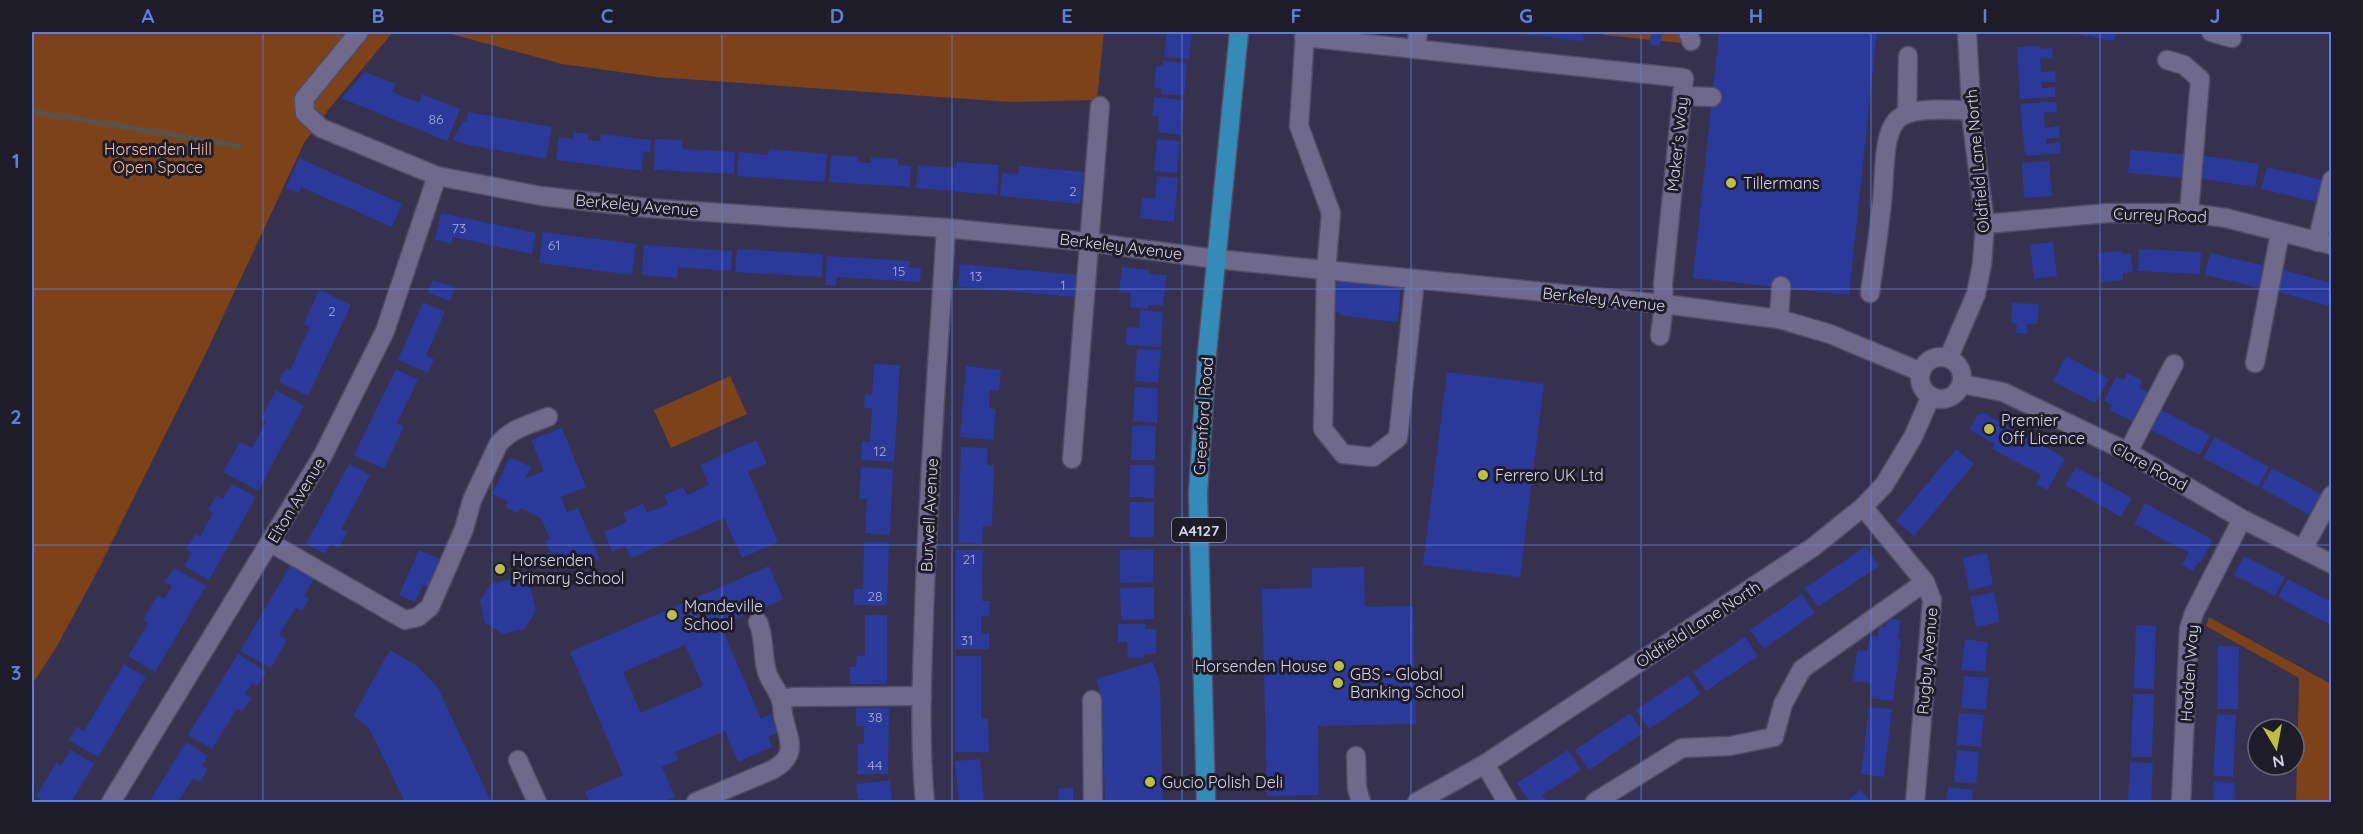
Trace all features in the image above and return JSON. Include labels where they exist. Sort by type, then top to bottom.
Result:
[{"type":"main road","name":"Greenford Road","points":[[1206,802],[1198,493],[1207,353],[1239,32]]},
{"type":"street","name":"Berkeley Avenue","points":[[359,32],[304,99],[305,113],[321,128],[437,176],[541,196],[648,208],[946,228],[1088,242],[1216,259],[1664,304],[1785,320],[1830,334],[1921,372]]},
{"type":"street","name":"Oldfield Lane North","points":[[1948,357],[1976,294],[1982,264],[1985,224],[1972,111],[1967,32]]},
{"type":"street","points":[[2211,32],[2232,38]]},
{"type":"street","points":[[1415,280],[1398,438],[1373,457],[1343,454],[1323,429],[1326,270],[1331,213],[1299,126],[1304,34],[1417,40]]},
{"type":"street","name":"Maker's Way","points":[[1417,40],[1589,68],[1684,78],[1663,284],[1664,304],[1660,336]]},
{"type":"street","points":[[1907,113],[1908,56]]},
{"type":"street","points":[[2167,60],[2184,65],[2200,79],[2189,213]]},
{"type":"street","points":[[1682,96],[1712,97]]},
{"type":"street","points":[[1072,459],[1100,105]]},
{"type":"street","points":[[1870,293],[1883,200],[1888,141],[1896,121],[1907,113],[1920,110],[1972,111]]},
{"type":"street","name":"Elton Avenue","points":[[111,802],[323,455],[385,331],[437,176]]},
{"type":"street","points":[[2324,244],[2331,180]]},
{"type":"street","name":"Currey Road","points":[[1985,224],[2108,213],[2189,213],[2226,218],[2324,244]]},
{"type":"street","name":"Burwell Avenue","points":[[925,802],[922,772],[922,696],[926,544],[946,228]]},
{"type":"street","points":[[2254,363],[2280,233]]},
{"type":"street","points":[[1781,286],[1785,320]]},
{"type":"street","points":[[1948,357],[1960,366],[1963,374],[1962,384],[1952,396],[1938,399],[1923,388],[1921,372],[1930,359],[1948,357]]},
{"type":"street","points":[[2128,452],[2174,364]]},
{"type":"street","name":"Clare Road","points":[[1962,384],[2003,393],[2128,452],[2242,519],[2331,564]]},
{"type":"street","name":"Oldfield Lane North","points":[[1417,802],[1485,764],[1812,548],[1863,507],[1884,485],[1913,437],[1932,396]]},
{"type":"street","points":[[271,543],[405,620],[418,617],[430,607],[464,529],[472,500],[498,444],[503,437],[514,430],[548,417]]},
{"type":"street","points":[[2303,549],[2331,495]]},
{"type":"street","name":"Rugby Avenue","points":[[1863,507],[1925,582],[1932,600],[1915,802]]},
{"type":"street","name":"Hadden Way","points":[[2181,802],[2189,630],[2194,613],[2242,519]]},
{"type":"street","points":[[1595,802],[1682,748],[1730,746],[1774,737],[1783,705],[1802,669],[1925,582]]},
{"type":"street","points":[[696,802],[783,764],[788,756],[790,743],[782,713],[781,699],[766,670],[763,633],[758,622]]},
{"type":"street","points":[[781,699],[922,696]]},
{"type":"street","points":[[1092,700],[1093,802]]},
{"type":"street","points":[[1356,756],[1357,789],[1361,802]]},
{"type":"street","points":[[518,760],[537,802]]},
{"type":"street","points":[[1485,764],[1507,802]]},
{"type":"green space","name":"Horsenden Hill Open Space","points":[[32,32],[393,32],[304,143],[206,353],[95,576],[57,646],[32,685]]},
{"type":"green space","points":[[444,32],[1104,32],[1097,100],[1011,102],[656,77],[562,64]]},
{"type":"green space","points":[[1604,32],[1678,32],[1681,43],[1604,35]]},
{"type":"green space","points":[[730,376],[747,414],[671,448],[654,410]]},
{"type":"green space","points":[[2209,617],[2331,684],[2331,802],[2296,802],[2297,777],[2306,777],[2306,717],[2298,717],[2299,678],[2206,626]]},
{"type":"building","points":[[1167,32],[1192,32],[1189,59],[1164,57]]},
{"type":"building","points":[[1508,32],[1584,32],[1583,41]]},
{"type":"building","points":[[1651,32],[1662,32],[1660,46],[1650,45]]},
{"type":"building","name":"Tillermans","points":[[1719,32],[1877,32],[1849,295],[1693,278]]},
{"type":"building","points":[[2067,32],[2116,32],[2114,41]]},
{"type":"building","points":[[2039,46],[2040,49],[2052,48],[2053,58],[2040,59],[2041,72],[2055,71],[2056,82],[2041,82],[2042,88],[2055,87],[2055,97],[2020,99],[2017,47]]},
{"type":"building","points":[[1163,61],[1187,63],[1184,96],[1161,94],[1161,88],[1154,88],[1156,66],[1163,66]]},
{"type":"building","points":[[365,72],[396,84],[392,92],[419,103],[422,94],[460,109],[447,141],[341,98]]},
{"type":"building","points":[[1154,97],[1184,100],[1181,135],[1158,132],[1159,116],[1152,116]]},
{"type":"building","points":[[2056,102],[2057,112],[2044,113],[2045,128],[2059,126],[2060,137],[2046,139],[2047,144],[2060,142],[2061,153],[2025,156],[2020,104]]},
{"type":"building","points":[[468,112],[552,127],[546,159],[453,140],[463,121],[467,121]]},
{"type":"building","points":[[574,132],[588,134],[588,140],[600,141],[601,134],[651,140],[650,152],[644,151],[641,171],[556,160],[559,137],[573,139]]},
{"type":"building","points":[[655,139],[682,140],[682,149],[735,152],[734,174],[654,170]]},
{"type":"building","points":[[1157,139],[1180,141],[1177,173],[1154,171]]},
{"type":"building","points":[[769,149],[827,154],[825,182],[737,176],[739,152],[768,155]]},
{"type":"building","points":[[2130,150],[2192,155],[2190,178],[2128,173]]},
{"type":"building","points":[[831,155],[858,157],[857,162],[871,163],[871,157],[898,159],[898,165],[911,166],[910,187],[829,182]]},
{"type":"building","points":[[2199,155],[2259,164],[2255,187],[2196,178]]},
{"type":"building","points":[[299,158],[402,204],[392,227],[301,187],[299,193],[286,188]]},
{"type":"building","points":[[2049,161],[2052,196],[2024,198],[2022,163]]},
{"type":"building","points":[[957,162],[999,165],[997,195],[916,188],[918,165],[956,168]]},
{"type":"building","points":[[1019,166],[1084,172],[1080,204],[1000,196],[1002,173],[1018,174]]},
{"type":"building","points":[[2267,167],[2327,181],[2321,203],[2261,189]]},
{"type":"building","points":[[1157,176],[1178,178],[1174,222],[1140,218],[1142,198],[1155,199]]},
{"type":"building","points":[[441,213],[536,233],[532,254],[453,237],[452,244],[435,240]]},
{"type":"building","points":[[543,232],[636,244],[632,275],[539,263]]},
{"type":"building","points":[[2053,242],[2057,276],[2034,279],[2030,245]]},
{"type":"building","points":[[644,245],[732,251],[731,271],[678,267],[677,278],[642,275]]},
{"type":"building","points":[[737,249],[823,254],[822,277],[735,272]]},
{"type":"building","points":[[2139,249],[2201,252],[2200,274],[2138,271]]},
{"type":"building","points":[[2121,251],[2122,254],[2131,253],[2133,272],[2123,273],[2123,280],[2101,283],[2098,253]]},
{"type":"building","points":[[2210,253],[2270,267],[2265,289],[2205,275]]},
{"type":"building","points":[[827,256],[910,261],[909,267],[921,268],[920,282],[837,277],[836,286],[825,285]]},
{"type":"building","points":[[960,264],[1078,275],[1076,297],[958,287]]},
{"type":"building","points":[[1122,267],[1150,270],[1149,274],[1167,275],[1163,306],[1148,305],[1148,309],[1130,307],[1131,293],[1119,292]]},
{"type":"building","points":[[2276,268],[2331,283],[2329,306],[2270,290]]},
{"type":"building","points":[[433,280],[455,287],[450,301],[428,293]]},
{"type":"building","points":[[1347,280],[1401,285],[1398,322],[1344,316],[1336,311],[1332,304],[1333,288],[1339,282]]},
{"type":"building","points":[[319,290],[351,305],[308,396],[279,382],[286,368],[290,370],[310,327],[304,324]]},
{"type":"building","points":[[423,302],[445,312],[426,356],[434,359],[428,373],[398,360]]},
{"type":"building","points":[[2012,303],[2039,304],[2038,324],[2027,324],[2027,334],[2016,333],[2017,324],[2011,323]]},
{"type":"building","points":[[1140,310],[1163,312],[1161,347],[1126,345],[1127,327],[1139,328]]},
{"type":"building","points":[[1137,349],[1161,350],[1158,383],[1135,381]]},
{"type":"building","points":[[2066,356],[2109,379],[2095,403],[2053,381]]},
{"type":"building","points":[[874,364],[900,365],[894,462],[861,460],[862,441],[870,442],[872,408],[864,408],[865,394],[872,395]]},
{"type":"building","points":[[966,366],[1001,370],[999,391],[990,390],[989,408],[996,409],[993,440],[960,437]]},
{"type":"building","points":[[396,369],[418,380],[397,423],[404,426],[384,469],[354,455]]},
{"type":"building","name":"Ferrero UK Ltd","points":[[1447,372],[1544,384],[1520,577],[1423,565]]},
{"type":"building","points":[[2127,373],[2143,381],[2139,388],[2152,395],[2138,424],[2110,410],[2112,405],[2104,401],[2116,377],[2124,380]]},
{"type":"building","points":[[1135,387],[1158,388],[1157,423],[1133,421]]},
{"type":"building","points":[[276,390],[304,406],[258,491],[223,472],[240,442],[252,448],[266,422],[261,418]]},
{"type":"building","points":[[2155,407],[2210,435],[2200,455],[2145,427]]},
{"type":"building","points":[[1983,413],[2065,458],[2048,490],[2036,484],[2041,475],[1992,449],[1995,444],[1970,430],[1977,415]]},
{"type":"building","points":[[1132,426],[1156,426],[1155,460],[1131,460]]},
{"type":"building","points":[[562,428],[586,487],[561,497],[567,512],[578,508],[600,559],[585,566],[583,560],[565,568],[558,552],[551,554],[545,541],[550,539],[541,518],[520,508],[518,513],[505,507],[508,502],[492,494],[510,457],[531,467],[525,479],[544,471],[531,440]]},
{"type":"building","points":[[2215,437],[2269,467],[2258,487],[2203,458]]},
{"type":"building","points":[[756,440],[767,463],[748,472],[778,542],[742,558],[724,518],[631,558],[625,546],[612,552],[604,532],[627,522],[623,513],[643,503],[647,513],[668,504],[664,495],[683,487],[687,495],[709,485],[700,465]]},
{"type":"building","points":[[961,447],[988,448],[987,465],[994,465],[992,526],[983,526],[982,544],[958,543]]},
{"type":"building","points":[[1956,449],[1974,464],[1914,536],[1896,521]]},
{"type":"building","points":[[349,464],[370,475],[341,529],[347,532],[339,548],[330,544],[325,554],[306,544]]},
{"type":"building","points":[[1130,465],[1155,465],[1154,498],[1129,497]]},
{"type":"building","points":[[861,467],[893,469],[890,535],[865,533],[867,499],[859,499]]},
{"type":"building","points":[[2076,467],[2132,498],[2121,517],[2065,485]]},
{"type":"building","points":[[2272,468],[2327,497],[2315,518],[2261,488]]},
{"type":"building","points":[[232,484],[256,497],[209,580],[184,566],[192,553],[186,550],[195,534],[200,537],[213,513],[208,510],[217,495],[223,499]]},
{"type":"building","points":[[1130,502],[1154,502],[1154,537],[1130,537]]},
{"type":"building","points":[[2145,503],[2213,540],[2193,571],[2182,565],[2189,553],[2134,524]]},
{"type":"building","points":[[864,542],[889,542],[887,606],[854,605],[854,589],[863,589]]},
{"type":"building","points":[[1866,546],[1879,566],[1818,607],[1805,588]]},
{"type":"building","points":[[1153,549],[1153,582],[1120,583],[1120,550]]},
{"type":"building","points":[[419,550],[440,559],[428,587],[423,585],[415,602],[399,595]]},
{"type":"building","points":[[956,550],[983,550],[982,601],[990,601],[989,616],[981,616],[981,633],[989,633],[989,649],[955,649]]},
{"type":"building","points":[[1987,553],[1993,585],[1969,590],[1963,558]]},
{"type":"building","points":[[2244,556],[2285,577],[2275,596],[2234,575]]},
{"type":"building","points":[[290,566],[314,579],[304,596],[309,599],[302,611],[296,607],[279,635],[287,640],[271,668],[240,651]]},
{"type":"building","points":[[769,566],[783,599],[721,626],[761,719],[771,714],[779,732],[768,737],[772,747],[738,762],[725,731],[675,752],[678,760],[662,767],[675,797],[662,802],[590,802],[585,792],[623,775],[570,652]],"holes":[[[685,645],[703,686],[641,713],[623,672]]]},
{"type":"building","name":"Horsenden House","points":[[1364,567],[1365,607],[1413,606],[1416,724],[1318,726],[1319,795],[1267,796],[1262,589],[1312,588],[1312,568]]},
{"type":"building","points":[[174,568],[206,586],[155,672],[128,656],[148,624],[143,620],[158,595],[164,599],[172,586],[165,582]]},
{"type":"building","points":[[514,578],[531,589],[536,611],[525,629],[503,634],[485,623],[480,601],[491,584]]},
{"type":"building","points":[[2288,579],[2331,602],[2331,625],[2278,597]]},
{"type":"building","points":[[1154,587],[1154,619],[1121,620],[1120,588]]},
{"type":"building","points":[[1994,592],[2000,622],[1976,627],[1970,597]]},
{"type":"building","points":[[1802,594],[1815,613],[1764,649],[1750,630]]},
{"type":"building","points":[[865,615],[887,615],[887,684],[850,684],[850,667],[856,667],[857,656],[865,655]]},
{"type":"building","points":[[1887,618],[1901,620],[1898,639],[1901,639],[1893,701],[1870,698],[1872,683],[1853,681],[1857,650],[1867,651],[1870,635],[1878,637],[1879,626],[1886,627]]},
{"type":"building","points":[[1118,624],[1145,624],[1145,629],[1156,629],[1156,654],[1144,654],[1144,658],[1128,658],[1127,642],[1118,642]]},
{"type":"building","points":[[2136,625],[2156,626],[2154,689],[2134,688]]},
{"type":"building","points":[[1745,637],[1758,656],[1706,691],[1693,672]]},
{"type":"building","points":[[1965,639],[1988,642],[1985,672],[1961,670]]},
{"type":"building","points":[[2218,646],[2239,647],[2238,709],[2217,709]]},
{"type":"building","points":[[390,650],[417,666],[438,688],[491,802],[405,802],[369,728],[353,716]]},
{"type":"building","points":[[238,654],[266,672],[257,686],[252,683],[245,694],[251,698],[242,712],[237,709],[212,749],[188,735]]},
{"type":"building","points":[[955,656],[981,656],[981,719],[988,719],[989,752],[955,752]]},
{"type":"building","points":[[1153,662],[1160,684],[1163,802],[1105,802],[1102,700],[1096,679]]},
{"type":"building","points":[[124,664],[146,677],[98,757],[69,740],[77,726],[84,731]]},
{"type":"building","points":[[1688,675],[1701,694],[1649,729],[1636,710]]},
{"type":"building","points":[[1964,676],[1989,678],[1986,710],[1961,708]]},
{"type":"building","points":[[2133,694],[2154,694],[2152,757],[2131,757]]},
{"type":"building","points":[[1869,707],[1892,709],[1884,777],[1861,774]]},
{"type":"building","points":[[856,708],[889,708],[888,774],[857,774],[858,744],[864,744],[864,726],[856,726]]},
{"type":"building","points":[[1630,713],[1643,733],[1589,770],[1575,750]]},
{"type":"building","points":[[1959,713],[1984,715],[1981,747],[1956,745]]},
{"type":"building","points":[[2217,714],[2236,715],[2233,777],[2213,776]]},
{"type":"building","points":[[186,742],[208,756],[202,766],[208,769],[200,782],[193,778],[178,802],[157,802],[151,799]]},
{"type":"building","points":[[71,750],[94,764],[71,802],[39,802],[41,800],[36,796],[56,763],[61,766]]},
{"type":"building","points":[[1568,750],[1581,770],[1542,795],[1546,801],[1530,802],[1517,783]]},
{"type":"building","points":[[1957,750],[1979,752],[1976,784],[1954,782]]},
{"type":"building","points":[[980,759],[984,802],[959,802],[955,761]]},
{"type":"building","points":[[2130,762],[2153,763],[2151,802],[2128,802]]},
{"type":"building","points":[[890,780],[892,802],[858,800],[856,784]]},
{"type":"building","points":[[2214,781],[2235,783],[2234,802],[2213,802]]},
{"type":"building","points":[[1073,787],[1073,802],[1059,802],[1058,789]]},
{"type":"building","points":[[1948,787],[1973,790],[1972,802],[1946,802]]},
{"type":"building","points":[[1860,790],[1871,802],[1845,802],[1848,800]]},
{"type":"waterway","points":[[32,109],[36,112],[239,146]]},
{"type":"place","name":"Tillermans","points":[[1731,183]]},
{"type":"place","name":"Premier Off Licence","points":[[1989,429]]},
{"type":"place","name":"Ferrero UK Ltd","points":[[1483,475]]},
{"type":"place","name":"Horsenden Primary School","points":[[500,569]]},
{"type":"place","name":"Mandeville School","points":[[672,615]]},
{"type":"place","name":"Horsenden House","points":[[1339,666]]},
{"type":"place","name":"GBS - Global Banking School","points":[[1338,683]]},
{"type":"place","name":"Gucio Polish Deli","points":[[1150,782]]}]
